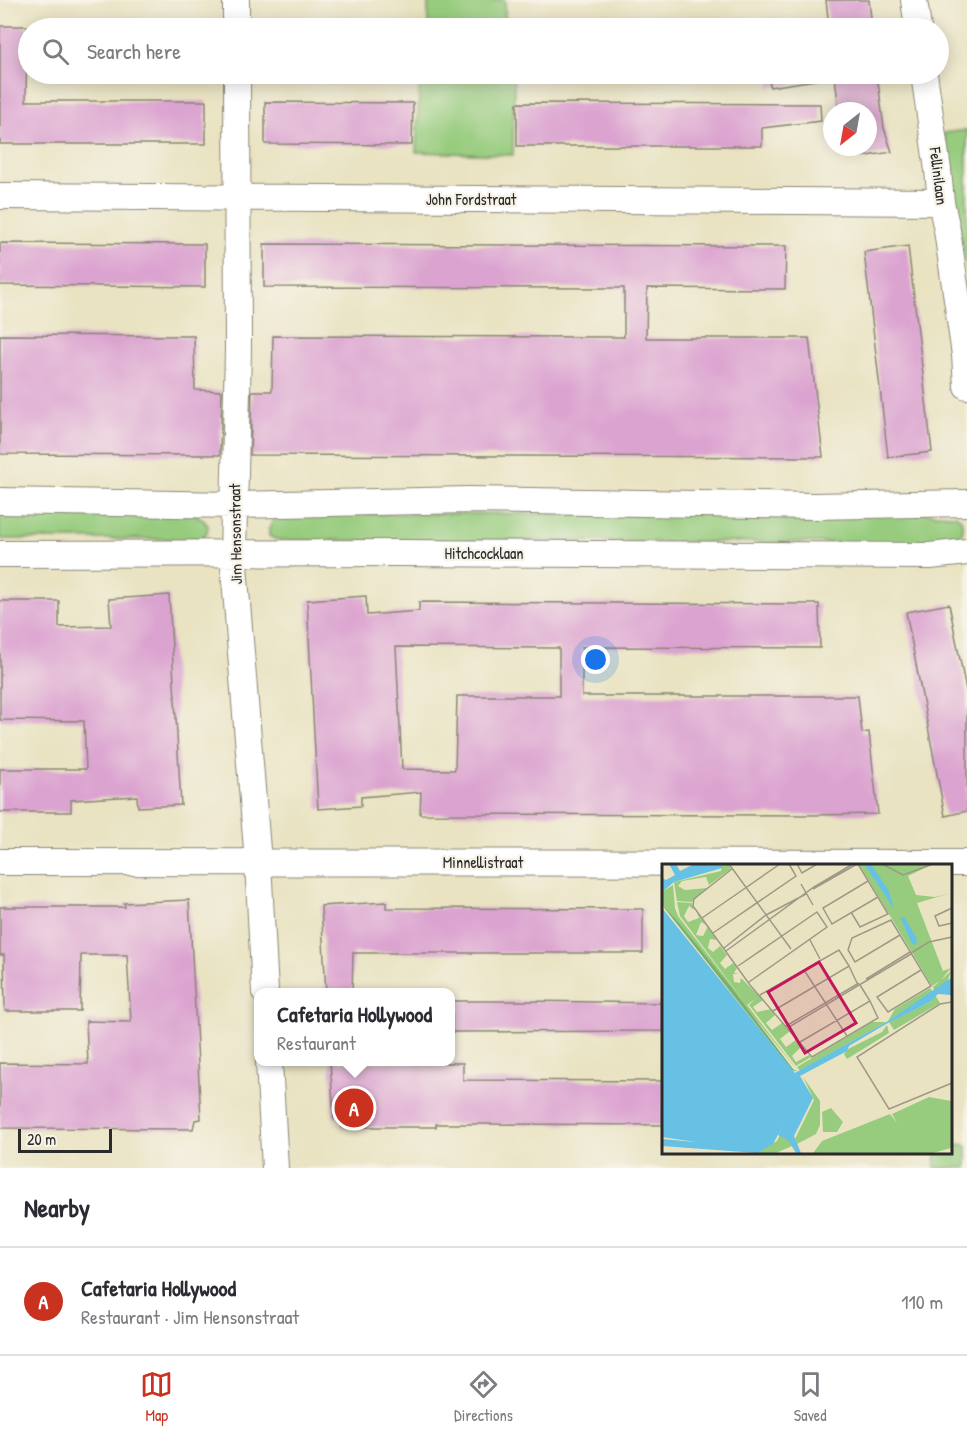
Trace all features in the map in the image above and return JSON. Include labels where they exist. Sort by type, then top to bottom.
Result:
[{"type":"street","points":[[236,0],[236,18]]},
{"type":"street","points":[[914,0],[917,18]]},
{"type":"street","name":"Jim Hensonstraat","points":[[237,84],[238,350],[233,554],[258,862],[265,988]]},
{"type":"street","name":"Fellinilaan","points":[[925,84],[965,355],[967,386]]},
{"type":"street","name":"John Fordstraat","points":[[0,196],[941,202]]},
{"type":"street","points":[[0,501],[234,505],[469,500],[814,506],[967,503]]},
{"type":"street","name":"Hitchcocklaan","points":[[0,554],[410,553],[930,556],[967,552]]},
{"type":"street","name":"Minnellistraat","points":[[0,862],[967,862]]},
{"type":"street","points":[[269,1066],[275,1168]]},
{"type":"green space","points":[[428,0],[505,0],[505,18],[428,18]]},
{"type":"green space","points":[[419,84],[514,84],[513,155],[416,152]]},
{"type":"green space","points":[[967,130],[966,267],[948,170],[944,133]]},
{"type":"green space","points":[[922,513],[955,515],[961,519],[963,529],[960,538],[954,542],[934,543],[277,540],[269,536],[269,529],[276,514]]},
{"type":"green space","points":[[0,514],[194,514],[203,519],[208,526],[207,533],[200,539],[0,539]]},
{"type":"green space","points":[[952,1144],[967,1145],[967,1168],[935,1168],[936,1153],[952,1153]]},
{"type":"building","points":[[826,0],[869,0],[871,18],[828,18]]},
{"type":"building","points":[[0,26],[18,26],[18,84],[26,84],[26,101],[206,101],[206,144],[0,144]]},
{"type":"building","points":[[770,84],[790,84],[770,87]]},
{"type":"building","points":[[836,84],[878,84],[884,128],[892,152],[877,154],[877,102],[838,102]]},
{"type":"building","points":[[265,102],[413,103],[412,145],[265,144]]},
{"type":"building","points":[[517,103],[820,104],[821,121],[762,128],[762,146],[517,146]]},
{"type":"building","points":[[0,243],[205,244],[205,287],[0,285]]},
{"type":"building","points":[[264,244],[786,246],[785,289],[647,288],[646,338],[809,338],[823,457],[250,455],[252,391],[272,391],[273,336],[624,337],[624,288],[264,287]]},
{"type":"building","points":[[908,246],[932,452],[888,457],[864,252]]},
{"type":"building","points":[[0,335],[194,336],[195,390],[222,391],[220,455],[0,454]]},
{"type":"building","points":[[169,595],[181,805],[138,807],[137,796],[71,800],[71,812],[0,812],[0,769],[86,769],[84,721],[0,720],[0,601],[59,601],[59,627],[111,626],[109,599]]},
{"type":"building","points":[[366,596],[367,615],[419,611],[419,602],[819,604],[820,648],[582,647],[582,696],[858,696],[862,733],[869,732],[878,814],[420,814],[421,792],[361,797],[361,806],[318,809],[307,600]],"holes":[[[396,647],[559,648],[559,696],[457,696],[455,770],[402,769]]]},
{"type":"building","points":[[949,604],[967,695],[967,811],[945,816],[906,612]]},
{"type":"building","points":[[189,900],[201,1119],[195,1120],[193,1129],[0,1128],[0,1063],[88,1064],[86,1021],[131,1022],[127,955],[81,955],[80,1011],[5,1011],[4,955],[0,955],[0,907],[125,907],[124,903]]},
{"type":"building","points":[[386,902],[386,908],[643,909],[643,953],[353,953],[352,988],[326,988],[321,906]]},
{"type":"building","points":[[455,1001],[662,1003],[662,1031],[455,1032]]},
{"type":"building","points":[[455,1063],[463,1063],[463,1080],[662,1081],[662,1125],[436,1124],[436,1127],[342,1127],[344,1115],[334,1118],[330,1066],[455,1066]]},
{"type":"place","name":"Cafetaria Hollywood","points":[[354,1108]]}]
